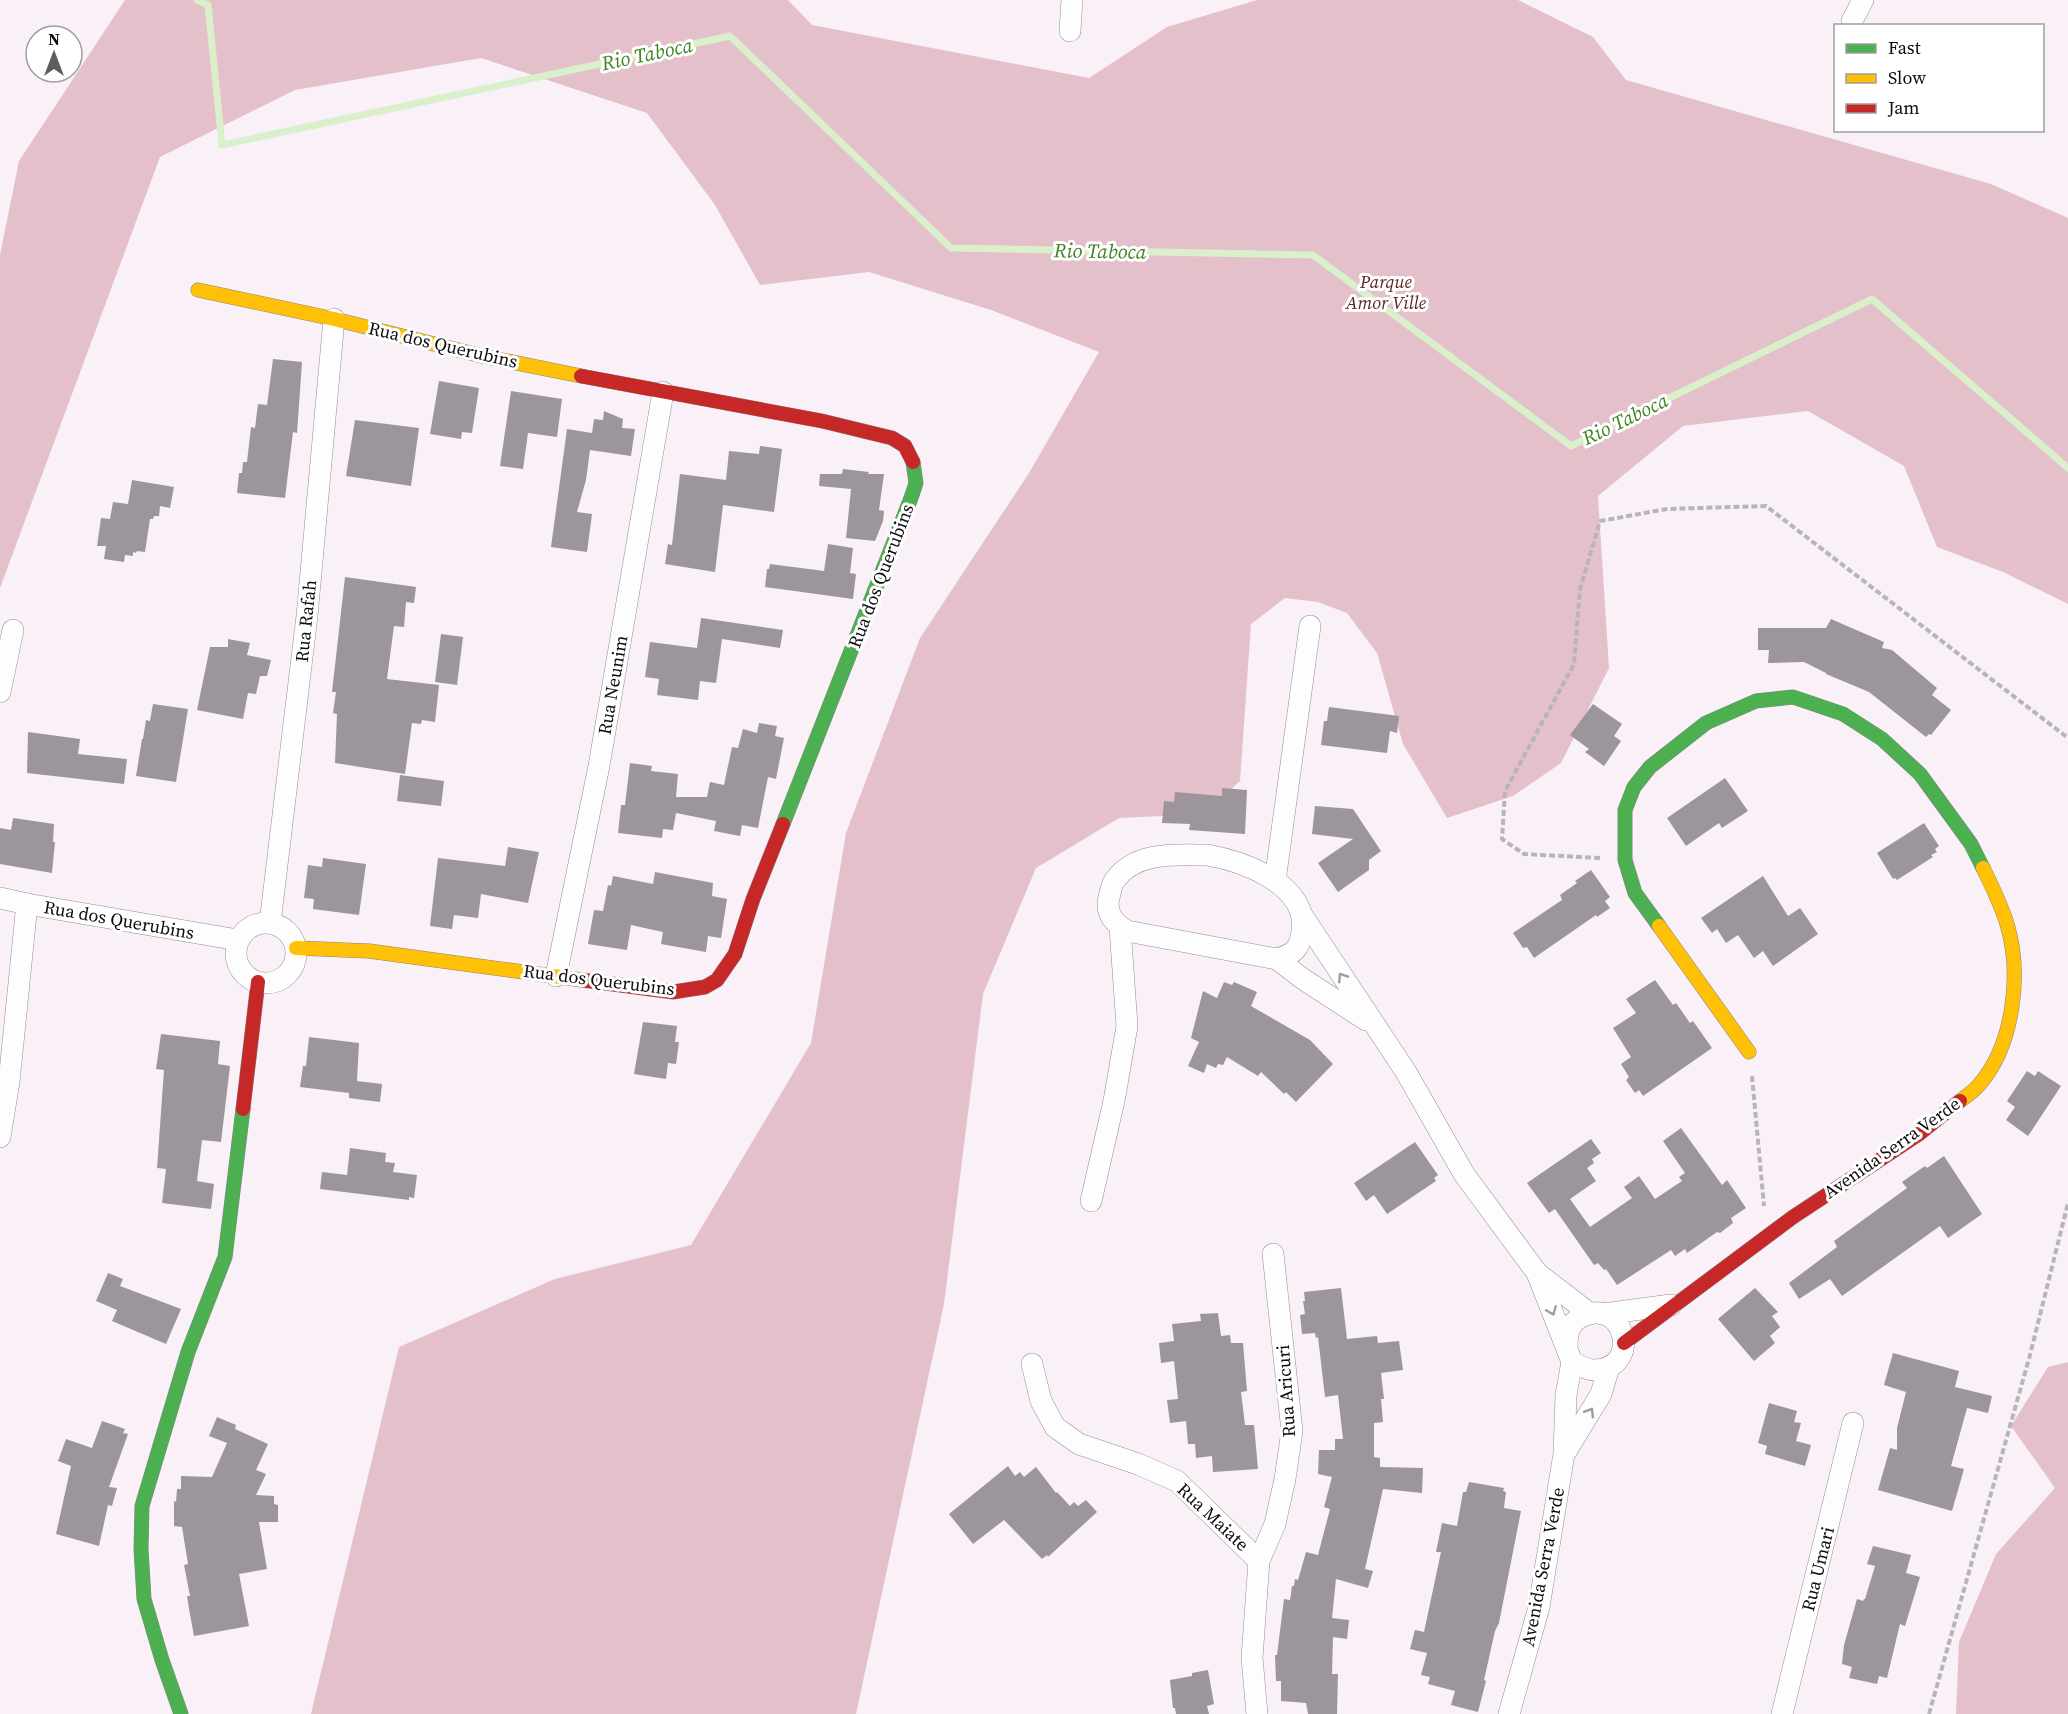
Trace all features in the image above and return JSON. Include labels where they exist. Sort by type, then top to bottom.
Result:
[{"type":"street","points":[[1070,31],[1072,0]]},
{"type":"street","points":[[1852,21],[1863,0]]},
{"type":"street","name":"Rua dos Querubins","points":[[198,290],[334,319],[482,356],[822,421],[892,438],[905,446],[913,461],[916,483],[858,638],[753,899],[735,954],[717,980],[705,987],[673,992],[369,951],[296,948]]},
{"type":"street","name":"Rua Rafah","points":[[270,923],[307,616],[334,319]]},
{"type":"street","name":"Rua Neunim","points":[[556,976],[599,766],[663,392]]},
{"type":"street","points":[[1275,881],[1310,626]]},
{"type":"street","points":[[0,692],[13,630]]},
{"type":"street","name":"Avenida Serra Verde","points":[[1624,1343],[1767,1236],[1919,1134],[1978,1086],[2004,1045],[2013,999],[2013,959],[2007,925],[1990,882],[1971,844],[1920,774],[1882,739],[1843,714],[1793,697],[1756,701],[1706,723],[1650,767],[1634,787],[1625,810],[1625,860],[1635,893],[1749,1052]]},
{"type":"street","points":[[1374,1026],[1277,959],[1127,931],[1120,927],[1110,915],[1108,903],[1114,880],[1132,865],[1158,856],[1207,855],[1231,859],[1255,868],[1290,893],[1302,915],[1406,1072],[1464,1174],[1537,1273],[1570,1355],[1592,1371],[1609,1367],[1620,1357],[1624,1343],[1622,1330],[1614,1320],[1596,1313],[1537,1273]]},
{"type":"street","name":"Rua dos Querubins","points":[[0,897],[27,904],[238,940]]},
{"type":"street","points":[[0,1137],[9,1082],[27,904]]},
{"type":"street","points":[[1277,959],[1292,954],[1299,948],[1302,915]]},
{"type":"street","points":[[270,923],[287,931],[296,948],[295,962],[287,975],[274,982],[258,982],[243,973],[236,957],[238,940],[251,926],[270,923]]},
{"type":"street","points":[[1091,1201],[1114,1101],[1127,1026],[1120,927]]},
{"type":"street","points":[[181,1714],[144,1599],[141,1549],[142,1506],[188,1352],[225,1257],[258,982]]},
{"type":"street","name":"Rua Aricuri","points":[[1259,1561],[1275,1524],[1286,1479],[1292,1431],[1273,1254]]},
{"type":"street","name":"Avenida Serra Verde","points":[[1596,1313],[1674,1304]]},
{"type":"street","points":[[1570,1355],[1567,1333],[1575,1320],[1596,1313]]},
{"type":"street","name":"Avenida Serra Verde","points":[[1509,1714],[1539,1607],[1564,1454],[1570,1355]]},
{"type":"street","name":"Rua Maiate","points":[[1032,1364],[1041,1401],[1055,1427],[1079,1444],[1138,1464],[1177,1481],[1259,1561],[1252,1658],[1257,1714]]},
{"type":"street","name":"Avenida Serra Verde","points":[[1564,1454],[1601,1394],[1609,1367]]},
{"type":"street","name":"Rua Umari","points":[[1782,1714],[1853,1424]]},
{"type":"path","points":[[1625,860],[1524,854],[1502,839],[1505,791],[1574,664],[1580,589],[1600,521],[1667,509],[1766,506],[2068,738]]},
{"type":"path","points":[[1749,1052],[1767,1236]]},
{"type":"path","points":[[1929,1714],[2030,1355],[2068,1203]]},
{"type":"green space","name":"Parque Amor Ville","points":[[125,0],[788,0],[812,25],[1089,78],[1167,27],[1257,0],[1518,0],[1593,37],[1626,80],[1991,184],[2068,218],[2068,604],[2003,572],[1937,547],[1904,466],[1808,411],[1683,426],[1598,496],[1609,668],[1561,763],[1513,796],[1447,818],[1403,744],[1377,653],[1347,613],[1318,602],[1285,598],[1251,624],[1240,781],[1204,814],[1119,818],[1036,868],[983,994],[944,1304],[856,1714],[311,1714],[399,1347],[555,1279],[691,1245],[811,1043],[846,833],[920,638],[1029,473],[1099,352],[991,310],[869,272],[760,285],[715,205],[647,113],[481,58],[295,90],[160,157],[0,588],[0,255],[19,161],[70,84],[84,84],[84,62]]},
{"type":"green space","points":[[2068,1362],[2068,1714],[1956,1714],[1959,1642],[1996,1554],[2055,1488],[2011,1426],[2048,1367]]},
{"type":"building","points":[[273,359],[302,362],[297,433],[293,432],[285,498],[237,493],[239,473],[242,473],[243,462],[247,462],[251,427],[255,428],[258,404],[267,405]]},
{"type":"building","points":[[439,381],[479,388],[472,433],[462,432],[461,439],[430,434]]},
{"type":"building","points":[[511,391],[562,399],[557,437],[528,433],[523,469],[500,466]]},
{"type":"building","points":[[604,411],[623,419],[622,428],[635,429],[631,456],[590,450],[586,480],[577,512],[592,514],[587,552],[551,547],[567,429],[592,433],[594,419],[603,420]]},
{"type":"building","points":[[355,420],[419,428],[411,486],[346,476]]},
{"type":"building","points":[[760,446],[782,449],[774,512],[723,505],[715,572],[665,564],[668,544],[672,545],[680,474],[726,480],[729,451],[759,454]]},
{"type":"building","points":[[843,469],[869,472],[868,474],[884,474],[879,510],[884,511],[883,521],[875,541],[846,538],[851,489],[819,486],[820,474],[842,474]]},
{"type":"building","points":[[132,480],[174,487],[170,508],[160,506],[159,516],[150,519],[145,552],[133,552],[133,556],[125,555],[124,562],[104,559],[106,546],[97,546],[101,518],[110,519],[113,502],[128,504]]},
{"type":"building","points":[[828,544],[853,548],[850,573],[856,574],[853,599],[765,587],[767,569],[770,564],[824,571]]},
{"type":"building","points":[[345,577],[416,587],[414,603],[406,602],[404,627],[394,626],[387,679],[439,685],[435,722],[422,720],[421,724],[412,723],[405,774],[335,763],[337,714],[333,713],[336,692],[332,692]]},
{"type":"building","points":[[701,618],[783,630],[780,648],[722,639],[716,683],[700,681],[698,700],[657,695],[659,679],[645,677],[650,642],[697,648]]},
{"type":"building","points":[[1831,619],[1884,642],[1882,648],[1892,650],[1937,688],[1932,695],[1951,710],[1931,735],[1926,737],[1869,692],[1804,662],[1768,663],[1769,650],[1758,650],[1758,628],[1826,628]]},
{"type":"building","points":[[441,634],[463,637],[457,685],[435,682]]},
{"type":"building","points":[[228,639],[250,643],[247,655],[271,660],[267,676],[260,676],[256,694],[248,693],[243,719],[197,710],[210,647],[228,647]]},
{"type":"building","points":[[153,704],[188,709],[176,782],[136,776],[146,720],[150,721]]},
{"type":"building","points":[[1593,704],[1622,724],[1614,736],[1621,741],[1604,766],[1585,752],[1589,749],[1570,735]]},
{"type":"building","points":[[1329,707],[1399,716],[1397,733],[1390,731],[1387,753],[1321,745],[1324,721],[1327,721]]},
{"type":"building","points":[[759,723],[777,726],[775,736],[784,738],[776,779],[768,777],[758,828],[742,825],[740,836],[714,831],[716,821],[676,813],[673,830],[663,829],[662,838],[618,833],[621,805],[625,805],[630,763],[652,766],[651,771],[678,774],[676,797],[707,797],[710,782],[724,785],[732,747],[738,748],[743,729],[757,733]]},
{"type":"building","points":[[28,732],[80,739],[78,754],[127,759],[124,784],[27,773]]},
{"type":"building","points":[[400,775],[444,781],[441,806],[397,801]]},
{"type":"building","points":[[1725,778],[1748,811],[1722,828],[1719,823],[1686,846],[1667,818]]},
{"type":"building","points":[[1222,788],[1247,790],[1245,834],[1189,830],[1190,824],[1162,823],[1164,801],[1174,802],[1175,792],[1222,796]]},
{"type":"building","points":[[1315,806],[1353,809],[1381,851],[1369,860],[1369,870],[1338,892],[1318,863],[1353,839],[1312,834]]},
{"type":"building","points":[[13,818],[54,824],[52,873],[0,864],[0,828],[11,830]]},
{"type":"building","points":[[1924,823],[1939,846],[1935,849],[1937,852],[1931,855],[1933,857],[1897,880],[1893,879],[1877,853]]},
{"type":"building","points":[[508,847],[539,852],[528,903],[481,894],[478,918],[454,915],[452,929],[430,926],[438,858],[505,866]]},
{"type":"building","points":[[323,858],[366,864],[359,915],[313,909],[314,899],[304,898],[308,865],[322,867]]},
{"type":"building","points":[[1591,870],[1610,897],[1605,901],[1610,908],[1597,917],[1596,915],[1534,958],[1527,947],[1523,948],[1513,933],[1562,900],[1560,895]]},
{"type":"building","points":[[655,872],[713,883],[712,896],[727,899],[721,938],[708,936],[706,952],[661,944],[663,932],[631,925],[627,950],[588,944],[594,910],[603,911],[608,885],[611,886],[613,876],[653,884]]},
{"type":"building","points":[[1763,876],[1788,916],[1800,908],[1818,934],[1773,966],[1763,951],[1754,958],[1738,935],[1726,943],[1717,929],[1712,933],[1701,918]]},
{"type":"building","points":[[1655,980],[1673,1005],[1676,1003],[1690,1023],[1693,1021],[1712,1048],[1643,1096],[1639,1090],[1635,1093],[1626,1080],[1629,1077],[1621,1064],[1631,1057],[1613,1028],[1636,1013],[1626,999]]},
{"type":"building","points":[[1224,982],[1232,985],[1234,982],[1257,992],[1251,1006],[1310,1040],[1333,1064],[1296,1102],[1261,1072],[1258,1076],[1227,1057],[1223,1065],[1218,1064],[1216,1068],[1207,1064],[1204,1073],[1188,1066],[1199,1042],[1191,1038],[1203,991],[1217,998]]},
{"type":"building","points":[[643,1022],[677,1026],[675,1042],[679,1042],[676,1064],[668,1063],[666,1079],[634,1074]]},
{"type":"building","points":[[161,1034],[220,1041],[218,1064],[230,1066],[221,1142],[202,1140],[197,1181],[214,1184],[211,1209],[162,1203],[166,1169],[157,1168],[164,1070],[156,1069]]},
{"type":"building","points":[[309,1037],[359,1043],[357,1081],[382,1084],[380,1102],[349,1098],[349,1093],[300,1087],[303,1066],[306,1066]]},
{"type":"building","points":[[2027,1071],[2035,1076],[2038,1071],[2061,1086],[2028,1136],[2006,1120],[2015,1107],[2007,1101]]},
{"type":"building","points":[[1681,1128],[1722,1185],[1727,1180],[1746,1208],[1731,1218],[1733,1223],[1720,1233],[1717,1232],[1687,1253],[1685,1249],[1675,1256],[1671,1250],[1617,1285],[1606,1269],[1604,1270],[1598,1263],[1594,1265],[1555,1209],[1549,1213],[1527,1183],[1591,1139],[1601,1153],[1592,1159],[1594,1163],[1587,1168],[1596,1181],[1570,1199],[1590,1227],[1632,1198],[1624,1187],[1639,1176],[1655,1199],[1682,1181],[1679,1177],[1685,1173],[1663,1141]]},
{"type":"building","points":[[1415,1142],[1438,1175],[1434,1178],[1436,1181],[1387,1214],[1374,1195],[1366,1201],[1354,1183]]},
{"type":"building","points":[[350,1148],[386,1153],[385,1162],[395,1163],[393,1172],[417,1175],[414,1198],[409,1197],[409,1200],[320,1189],[322,1172],[347,1175]]},
{"type":"building","points":[[1944,1156],[1982,1214],[1948,1238],[1940,1226],[1842,1296],[1830,1279],[1799,1299],[1789,1283],[1837,1247],[1834,1241],[1907,1188],[1902,1182]]},
{"type":"building","points":[[108,1273],[123,1279],[120,1286],[181,1309],[166,1344],[112,1321],[117,1310],[96,1301]]},
{"type":"building","points":[[1341,1288],[1347,1339],[1377,1336],[1378,1343],[1399,1341],[1403,1370],[1381,1373],[1384,1399],[1381,1399],[1383,1422],[1374,1423],[1374,1457],[1380,1458],[1380,1467],[1423,1468],[1422,1493],[1383,1489],[1365,1569],[1373,1571],[1368,1588],[1336,1579],[1332,1618],[1349,1620],[1347,1639],[1333,1637],[1332,1674],[1338,1674],[1337,1714],[1308,1714],[1306,1703],[1281,1701],[1281,1681],[1276,1681],[1275,1655],[1277,1655],[1284,1599],[1290,1600],[1292,1586],[1294,1586],[1295,1579],[1298,1580],[1306,1552],[1318,1555],[1330,1509],[1324,1507],[1332,1477],[1318,1474],[1319,1450],[1335,1450],[1335,1439],[1343,1439],[1338,1395],[1325,1397],[1318,1337],[1316,1338],[1315,1333],[1302,1334],[1300,1315],[1305,1314],[1304,1292]]},
{"type":"building","points":[[1755,1288],[1778,1312],[1772,1316],[1780,1327],[1770,1336],[1775,1343],[1754,1361],[1718,1319]]},
{"type":"building","points":[[1218,1313],[1221,1336],[1230,1335],[1231,1343],[1243,1343],[1247,1391],[1241,1392],[1245,1425],[1254,1425],[1258,1469],[1213,1472],[1212,1456],[1196,1458],[1195,1444],[1188,1444],[1186,1421],[1170,1423],[1167,1400],[1178,1399],[1174,1361],[1161,1363],[1159,1343],[1174,1341],[1172,1324],[1201,1321],[1200,1314]]},
{"type":"building","points":[[1893,1353],[1959,1371],[1955,1387],[1992,1396],[1988,1413],[1967,1408],[1951,1466],[1964,1469],[1952,1511],[1878,1490],[1890,1448],[1897,1450],[1897,1428],[1906,1392],[1884,1385]]},
{"type":"building","points":[[1769,1403],[1797,1411],[1794,1422],[1801,1423],[1796,1441],[1811,1445],[1805,1466],[1765,1454],[1767,1446],[1758,1443]]},
{"type":"building","points":[[217,1417],[236,1425],[235,1429],[268,1444],[256,1470],[266,1474],[256,1495],[274,1496],[274,1504],[278,1505],[278,1522],[259,1522],[267,1569],[239,1574],[249,1626],[194,1636],[184,1565],[188,1564],[182,1527],[174,1526],[174,1501],[176,1502],[177,1489],[181,1489],[181,1476],[212,1477],[227,1443],[209,1436]]},
{"type":"building","points":[[102,1421],[125,1429],[123,1433],[128,1434],[109,1487],[117,1488],[112,1506],[108,1505],[99,1546],[56,1534],[71,1466],[58,1461],[66,1439],[92,1448]]},
{"type":"building","points":[[1008,1466],[1015,1476],[1020,1472],[1024,1477],[1036,1467],[1056,1493],[1070,1506],[1074,1502],[1078,1506],[1086,1500],[1097,1512],[1048,1557],[1047,1555],[1042,1559],[1004,1520],[973,1544],[949,1514]]},
{"type":"building","points":[[1469,1482],[1504,1488],[1503,1491],[1506,1492],[1504,1508],[1521,1511],[1499,1623],[1495,1631],[1478,1712],[1451,1705],[1455,1691],[1428,1684],[1430,1677],[1421,1675],[1427,1653],[1410,1649],[1415,1630],[1424,1632],[1441,1552],[1436,1552],[1442,1523],[1457,1526],[1463,1492],[1466,1492]]},
{"type":"building","points":[[1873,1546],[1911,1555],[1906,1573],[1920,1577],[1905,1626],[1900,1624],[1887,1678],[1879,1676],[1877,1684],[1849,1678],[1852,1667],[1842,1664],[1844,1645],[1857,1599],[1863,1601],[1865,1599],[1875,1566],[1867,1564]]},
{"type":"building","points":[[1208,1670],[1214,1704],[1207,1706],[1209,1714],[1176,1714],[1173,1708],[1170,1680]]},
{"type":"waterway","name":"Rio Taboca","points":[[197,0],[208,5],[222,145],[730,36],[951,248],[1313,255],[1571,446],[1872,299],[2068,468]]},
{"type":"traffic: fast","points":[[783,824],[911,498],[916,483],[913,462]]},
{"type":"traffic: fast","points":[[1659,926],[1635,893],[1625,860],[1625,810],[1634,787],[1650,767],[1706,723],[1756,701],[1793,697],[1843,714],[1882,739],[1920,774],[1971,844],[1983,868]]},
{"type":"traffic: fast","points":[[181,1714],[144,1599],[141,1549],[142,1506],[188,1352],[225,1257],[243,1109]]},
{"type":"traffic: slow","points":[[198,290],[334,319],[482,356],[581,376]]},
{"type":"traffic: slow","points":[[1960,1101],[1978,1086],[1990,1070],[2000,1051],[2012,1009],[2014,987],[2012,944],[2007,924],[1983,868]]},
{"type":"traffic: slow","points":[[1659,926],[1749,1052]]},
{"type":"traffic: slow","points":[[296,948],[369,951],[582,980]]},
{"type":"traffic: jam","points":[[581,376],[822,421],[892,438],[905,446],[913,462]]},
{"type":"traffic: jam","points":[[582,980],[673,992],[705,987],[717,980],[735,954],[753,899],[783,824]]},
{"type":"traffic: jam","points":[[243,1109],[258,982]]},
{"type":"traffic: jam","points":[[1624,1343],[1793,1217],[1919,1134],[1960,1101]]}]
